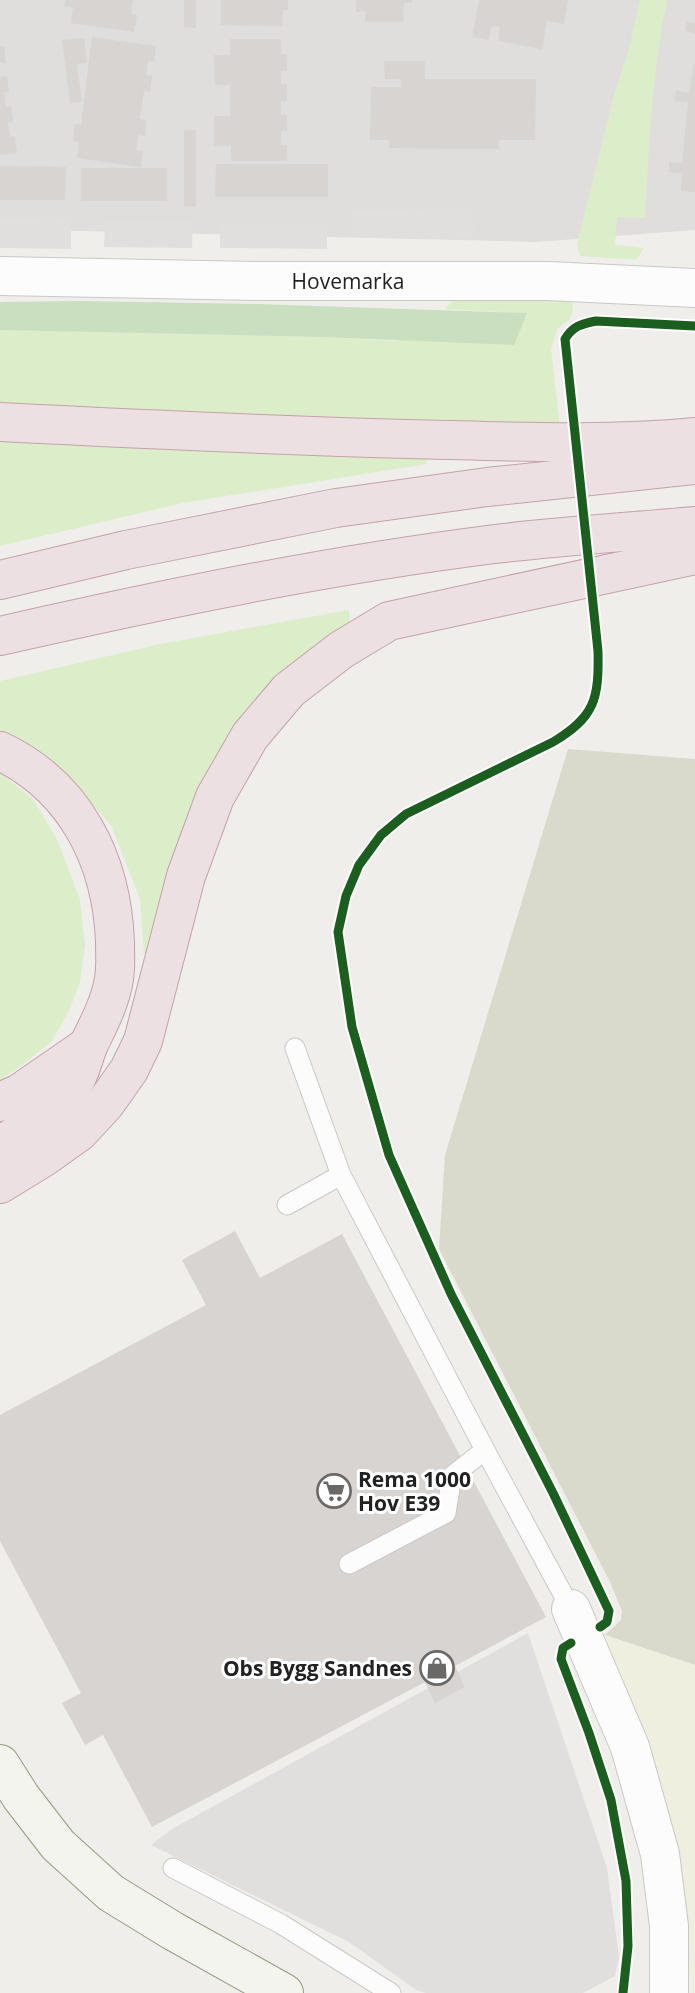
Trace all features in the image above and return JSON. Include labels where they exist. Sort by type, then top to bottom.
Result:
[{"type":"highway","points":[[0,422],[212,433],[486,441],[568,442],[695,437]]},
{"type":"highway","points":[[0,580],[126,550],[336,508],[487,487],[695,465]]},
{"type":"highway","points":[[0,636],[137,605],[346,566],[496,544],[695,526]]},
{"type":"highway","points":[[0,1184],[79,1132],[105,1104],[129,1070],[143,1041],[186,876],[215,797],[250,736],[289,690],[341,650],[389,621],[695,555]]},
{"type":"highway","points":[[0,751],[31,769],[53,787],[76,816],[91,838],[105,872],[114,916],[114,978],[106,1009],[72,1087],[46,1115],[0,1144]]},
{"type":"highway","points":[[0,1102],[20,1093],[88,1046]]},
{"type":"main road","points":[[0,1764],[21,1797],[58,1845],[111,1893],[284,1993]]},
{"type":"street","name":"Hovemarka","points":[[0,276],[261,281],[548,281],[695,288]]},
{"type":"street","points":[[571,1609],[630,1747],[660,1854],[669,1926],[668,1993]]},
{"type":"lane","points":[[295,1048],[341,1175],[571,1609]]},
{"type":"lane","points":[[287,1205],[341,1175]]},
{"type":"lane","points":[[349,1564],[446,1513],[452,1476],[485,1450]]},
{"type":"lane","points":[[173,1868],[281,1924],[391,1993]]},
{"type":"shaded area","points":[[0,0],[695,0],[695,230],[536,242],[0,229]]},
{"type":"shaded area","points":[[474,210],[475,237],[351,237],[349,211]]},
{"type":"shaded area","points":[[71,218],[71,249],[0,248],[0,219]]},
{"type":"shaded area","points":[[105,220],[193,221],[192,248],[104,247]]},
{"type":"shaded area","points":[[220,223],[327,225],[327,249],[220,248]]},
{"type":"shaded area","points":[[568,749],[695,759],[695,1665],[605,1635],[621,1620],[622,1611],[610,1582],[439,1249],[445,1155]]},
{"type":"shaded area","points":[[528,1633],[607,1868],[619,1957],[615,1976],[583,1993],[426,1993],[416,1990],[349,1942],[151,1845],[172,1829]]},
{"type":"green space","points":[[640,0],[667,0],[655,81],[645,218],[617,217],[615,245],[644,248],[636,260],[580,256],[577,244]]},
{"type":"green space","points":[[572,295],[573,312],[569,320],[557,329],[551,349],[560,427],[0,405],[0,330],[396,341],[527,313],[445,309],[456,296]]},
{"type":"green space","points":[[80,301],[527,313],[514,345],[320,337],[0,330],[0,302]]},
{"type":"green space","points":[[0,436],[425,453],[427,464],[183,503],[0,546]]},
{"type":"green space","points":[[349,610],[350,628],[301,660],[152,950],[144,954],[140,899],[112,827],[66,773],[14,738],[0,734],[0,681],[160,644]]},
{"type":"green space","points":[[0,773],[33,799],[58,841],[80,900],[85,945],[80,982],[69,1011],[52,1041],[0,1080]]},
{"type":"green space","points":[[605,1635],[695,1665],[695,1993],[691,1993],[688,1922],[679,1845]]},
{"type":"building","points":[[65,0],[133,0],[131,14],[137,15],[134,32],[71,23],[73,7],[64,6]]},
{"type":"building","points":[[184,0],[196,0],[196,28],[184,27]]},
{"type":"building","points":[[221,0],[288,0],[288,10],[283,10],[282,26],[221,25]]},
{"type":"building","points":[[356,0],[412,0],[412,3],[404,3],[403,22],[365,22],[365,11],[356,12]]},
{"type":"building","points":[[479,0],[568,0],[564,24],[547,21],[542,49],[498,41],[500,27],[491,26],[489,40],[472,37]]},
{"type":"building","points":[[687,22],[695,23],[695,33],[685,31]]},
{"type":"building","points":[[92,37],[156,46],[154,62],[148,61],[146,75],[152,76],[150,92],[144,91],[140,119],[146,120],[145,136],[138,135],[136,150],[143,151],[141,167],[77,158],[79,142],[73,141],[75,124],[81,125]]},
{"type":"building","points":[[84,38],[87,63],[77,64],[82,102],[70,103],[62,40]]},
{"type":"building","points":[[230,39],[281,39],[281,54],[287,54],[287,71],[281,71],[281,84],[287,84],[287,101],[281,101],[281,115],[287,115],[287,131],[281,131],[281,145],[287,145],[287,161],[231,161],[231,146],[214,146],[214,116],[230,116],[230,85],[215,85],[214,55],[230,55]]},
{"type":"building","points":[[0,46],[4,46],[6,63],[0,63]]},
{"type":"building","points":[[384,61],[425,61],[425,79],[536,79],[535,140],[499,140],[499,149],[389,148],[389,140],[370,140],[371,87],[401,87],[401,79],[385,79]]},
{"type":"building","points":[[694,64],[695,192],[681,191],[682,173],[669,172],[669,162],[682,163],[688,102],[675,101],[676,91],[689,93]]},
{"type":"building","points":[[7,76],[9,92],[4,93],[6,107],[11,106],[13,122],[8,123],[10,137],[15,136],[17,153],[0,155],[0,77]]},
{"type":"building","points":[[184,130],[196,130],[196,207],[184,206]]},
{"type":"building","points":[[216,164],[328,164],[328,197],[215,197]]},
{"type":"building","points":[[0,166],[66,167],[65,200],[0,200]]},
{"type":"building","points":[[81,168],[167,168],[167,201],[81,201]]},
{"type":"building","points":[[235,1231],[260,1278],[342,1234],[546,1617],[455,1666],[465,1687],[435,1703],[425,1682],[152,1827],[103,1735],[85,1745],[62,1703],[81,1693],[0,1541],[0,1415],[206,1305],[182,1260]]},
{"type":"cycle path","points":[[600,1627],[607,1622],[609,1611],[553,1493],[451,1294],[389,1155],[352,1027],[338,932],[346,896],[359,865],[381,835],[406,814],[553,742],[578,724],[592,705],[597,682],[598,651],[565,339],[578,326],[596,321],[695,326]]},
{"type":"cycle path","points":[[571,1643],[563,1648],[561,1659],[611,1800],[626,1881],[628,1946],[623,1993]]},
{"type":"place","name":"Rema 1000 Hov E39","points":[[334,1491]]},
{"type":"place","name":"Obs Bygg Sandnes","points":[[437,1668]]}]
